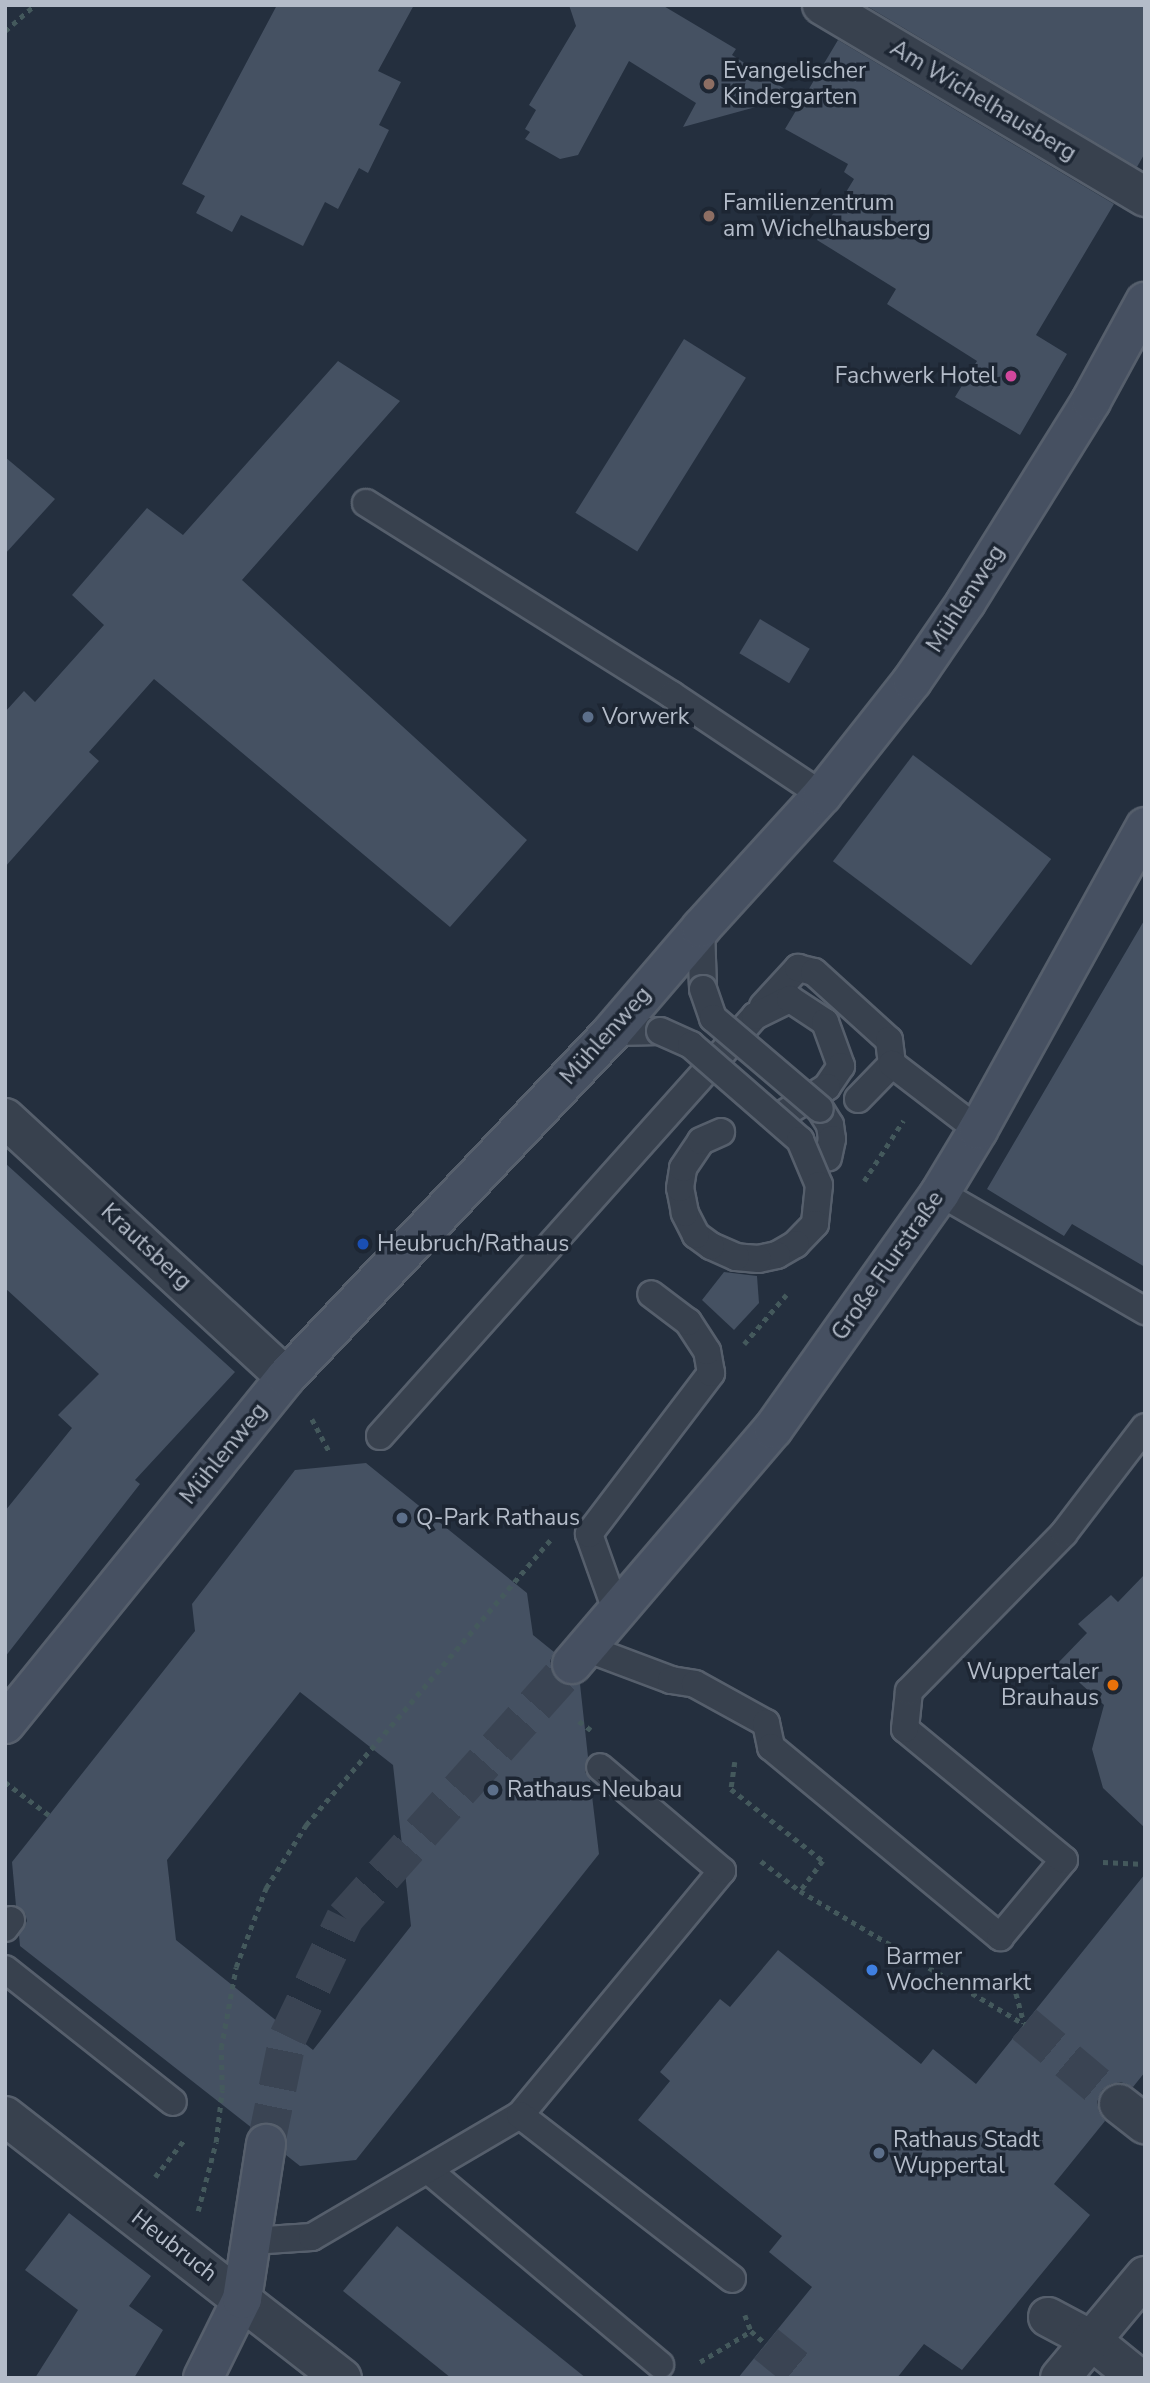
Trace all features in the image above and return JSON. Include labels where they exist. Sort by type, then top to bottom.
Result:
[{"type":"main road","name":"Mühlenweg","points":[[5,1724],[286,1377],[612,1031],[822,795],[912,681],[966,602],[1091,401],[1145,302]]},
{"type":"main road","name":"Große Flurstraße","points":[[579,1656],[773,1429],[940,1193],[978,1130],[1144,831]]},
{"type":"main road","points":[[203,2378],[242,2299],[266,2144]]},
{"type":"street","name":"Am Wichelhausberg","points":[[822,5],[1145,197]]},
{"type":"street","name":"Krautsberg","points":[[5,1118],[286,1377]]},
{"type":"street","name":"Heubruch","points":[[5,2116],[342,2378]]},
{"type":"street","points":[[1060,2378],[1145,2276]]},
{"type":"street","points":[[1048,2317],[1091,2340],[1138,2378]]},
{"type":"lane","points":[[366,503],[672,695],[822,795]]},
{"type":"lane","points":[[701,928],[703,989],[713,1018],[820,1109],[830,1125],[832,1139],[828,1158]]},
{"type":"lane","points":[[380,1436],[798,968],[814,972],[889,1040],[892,1064],[978,1130]]},
{"type":"lane","points":[[755,1016],[790,999],[825,1022],[841,1066],[827,1087],[780,1116]]},
{"type":"lane","points":[[612,1031],[660,1031],[691,1045],[800,1140],[819,1185],[815,1224],[796,1244],[777,1255],[758,1259],[736,1257],[711,1246],[696,1236],[685,1213],[680,1188],[683,1168],[701,1141],[721,1132]]},
{"type":"lane","points":[[858,1099],[892,1064]]},
{"type":"lane","points":[[940,1193],[1145,1311]]},
{"type":"lane","points":[[616,1610],[589,1534],[711,1373],[707,1351],[688,1322],[651,1294]]},
{"type":"lane","points":[[579,1656],[695,1684],[766,1723],[771,1747],[1000,1937],[1064,1860],[905,1729],[909,1691],[1064,1533],[1145,1427]]},
{"type":"lane","points":[[251,2241],[312,2236],[520,2115],[722,1871],[600,1767]]},
{"type":"lane","points":[[5,1969],[173,2102]]},
{"type":"lane","points":[[520,2115],[732,2279]]},
{"type":"lane","points":[[428,2169],[660,2365]]},
{"type":"path","points":[[5,32],[36,5]]},
{"type":"path","points":[[860,1187],[924,1088]]},
{"type":"path","points":[[711,1373],[747,1341],[788,1293]]},
{"type":"path","points":[[312,1418],[330,1453]]},
{"type":"path","points":[[185,2255],[216,2142],[222,2090],[221,2048],[236,1967],[266,1888],[306,1825],[552,1538]]},
{"type":"path","points":[[742,1709],[731,1789],[822,1861],[800,1891],[1024,2024],[1000,1937]]},
{"type":"path","points":[[5,1782],[49,1815]]},
{"type":"path","points":[[660,2365],[696,2364],[751,2331],[766,2344]]},
{"type":"building","points":[[277,5],[414,5],[378,71],[401,82],[379,125],[389,130],[368,173],[359,168],[338,209],[325,202],[303,246],[241,215],[232,232],[196,213],[205,196],[182,184]]},
{"type":"building","name":"Evangelischer Kindergarten","points":[[569,5],[662,5],[736,49],[732,55],[796,96],[683,127],[696,103],[629,61],[578,155],[560,159],[525,139],[530,132],[525,129],[536,110],[529,105],[576,26]]},
{"type":"building","points":[[865,5],[1145,5],[1145,153],[1137,167]]},
{"type":"building","points":[[838,40],[1114,204],[1036,335],[1067,354],[1020,435],[955,397],[977,361],[887,304],[896,289],[817,240],[854,179],[844,172],[848,164],[785,129]]},
{"type":"building","points":[[684,339],[746,378],[637,552],[575,513]]},
{"type":"building","points":[[338,361],[400,401],[242,580],[527,840],[450,927],[154,679],[89,752],[99,761],[5,867],[5,712],[24,691],[35,702],[104,625],[72,595],[147,508],[183,535]]},
{"type":"building","points":[[5,457],[55,499],[5,554]]},
{"type":"building","points":[[760,619],[810,649],[789,683],[739,653]]},
{"type":"building","points":[[913,755],[1051,859],[971,965],[833,861]]},
{"type":"building","points":[[1145,919],[1145,1267],[1072,1224],[1064,1236],[987,1189]]},
{"type":"building","points":[[5,1163],[235,1372],[135,1480],[140,1484],[5,1657],[5,1511],[72,1428],[58,1415],[99,1374],[5,1288]]},
{"type":"building","points":[[724,1272],[757,1276],[759,1303],[734,1330],[702,1300]]},
{"type":"building","name":"Rathaus-Neubau","points":[[366,1463],[527,1593],[533,1635],[554,1652],[550,1661],[552,1672],[557,1680],[567,1685],[580,1684],[588,1757],[585,1772],[590,1779],[599,1854],[356,2160],[300,2166],[286,2155],[287,2137],[279,2127],[269,2122],[252,2128],[20,1946],[19,1935],[27,1921],[25,1913],[16,1906],[12,1862],[195,1631],[192,1604],[295,1470]],"holes":[[[300,1692],[393,1765],[411,1926],[313,2050],[176,1940],[167,1860]]]},
{"type":"building","name":"Wuppertaler Brauhaus","points":[[1145,1574],[1145,1828],[1103,1788],[1092,1749],[1104,1705],[1058,1663],[1087,1633],[1078,1624],[1111,1595],[1118,1602]]},
{"type":"building","name":"Rathaus Stadt Wuppertal","points":[[1145,1874],[1145,2072],[1133,2087],[1121,2082],[1102,2090],[1097,2102],[1105,2121],[1054,2184],[1090,2215],[962,2370],[924,2344],[897,2378],[738,2378],[812,2287],[769,2252],[782,2236],[638,2120],[670,2081],[660,2072],[720,1999],[730,2007],[778,1950],[921,2064],[933,2049],[976,2084]]},
{"type":"building","points":[[69,2213],[151,2276],[129,2306],[163,2330],[134,2378],[35,2378],[78,2310],[25,2270]]},
{"type":"building","points":[[397,2226],[586,2378],[451,2378],[343,2291]]},
{"type":"tunnel","points":[[266,2144],[288,2037],[345,1918],[572,1664]]},
{"type":"tunnel","points":[[1024,2024],[1119,2104]]},
{"type":"tunnel","points":[[766,2344],[808,2378]]},
{"type":"place","name":"Evangelischer Kindergarten","points":[[709,84]]},
{"type":"place","name":"Familienzentrum am Wichelhausberg","points":[[709,216]]},
{"type":"place","name":"Fachwerk Hotel","points":[[1011,376]]},
{"type":"place","name":"Vorwerk","points":[[588,717]]},
{"type":"place","name":"Heubruch/Rathaus","points":[[363,1244]]},
{"type":"place","name":"Q-Park Rathaus","points":[[402,1518]]},
{"type":"place","name":"Wuppertaler Brauhaus","points":[[1113,1685]]},
{"type":"place","name":"Rathaus-Neubau","points":[[493,1790]]},
{"type":"place","name":"Barmer Wochenmarkt","points":[[872,1970]]},
{"type":"place","name":"Rathaus Stadt Wuppertal","points":[[879,2153]]}]
